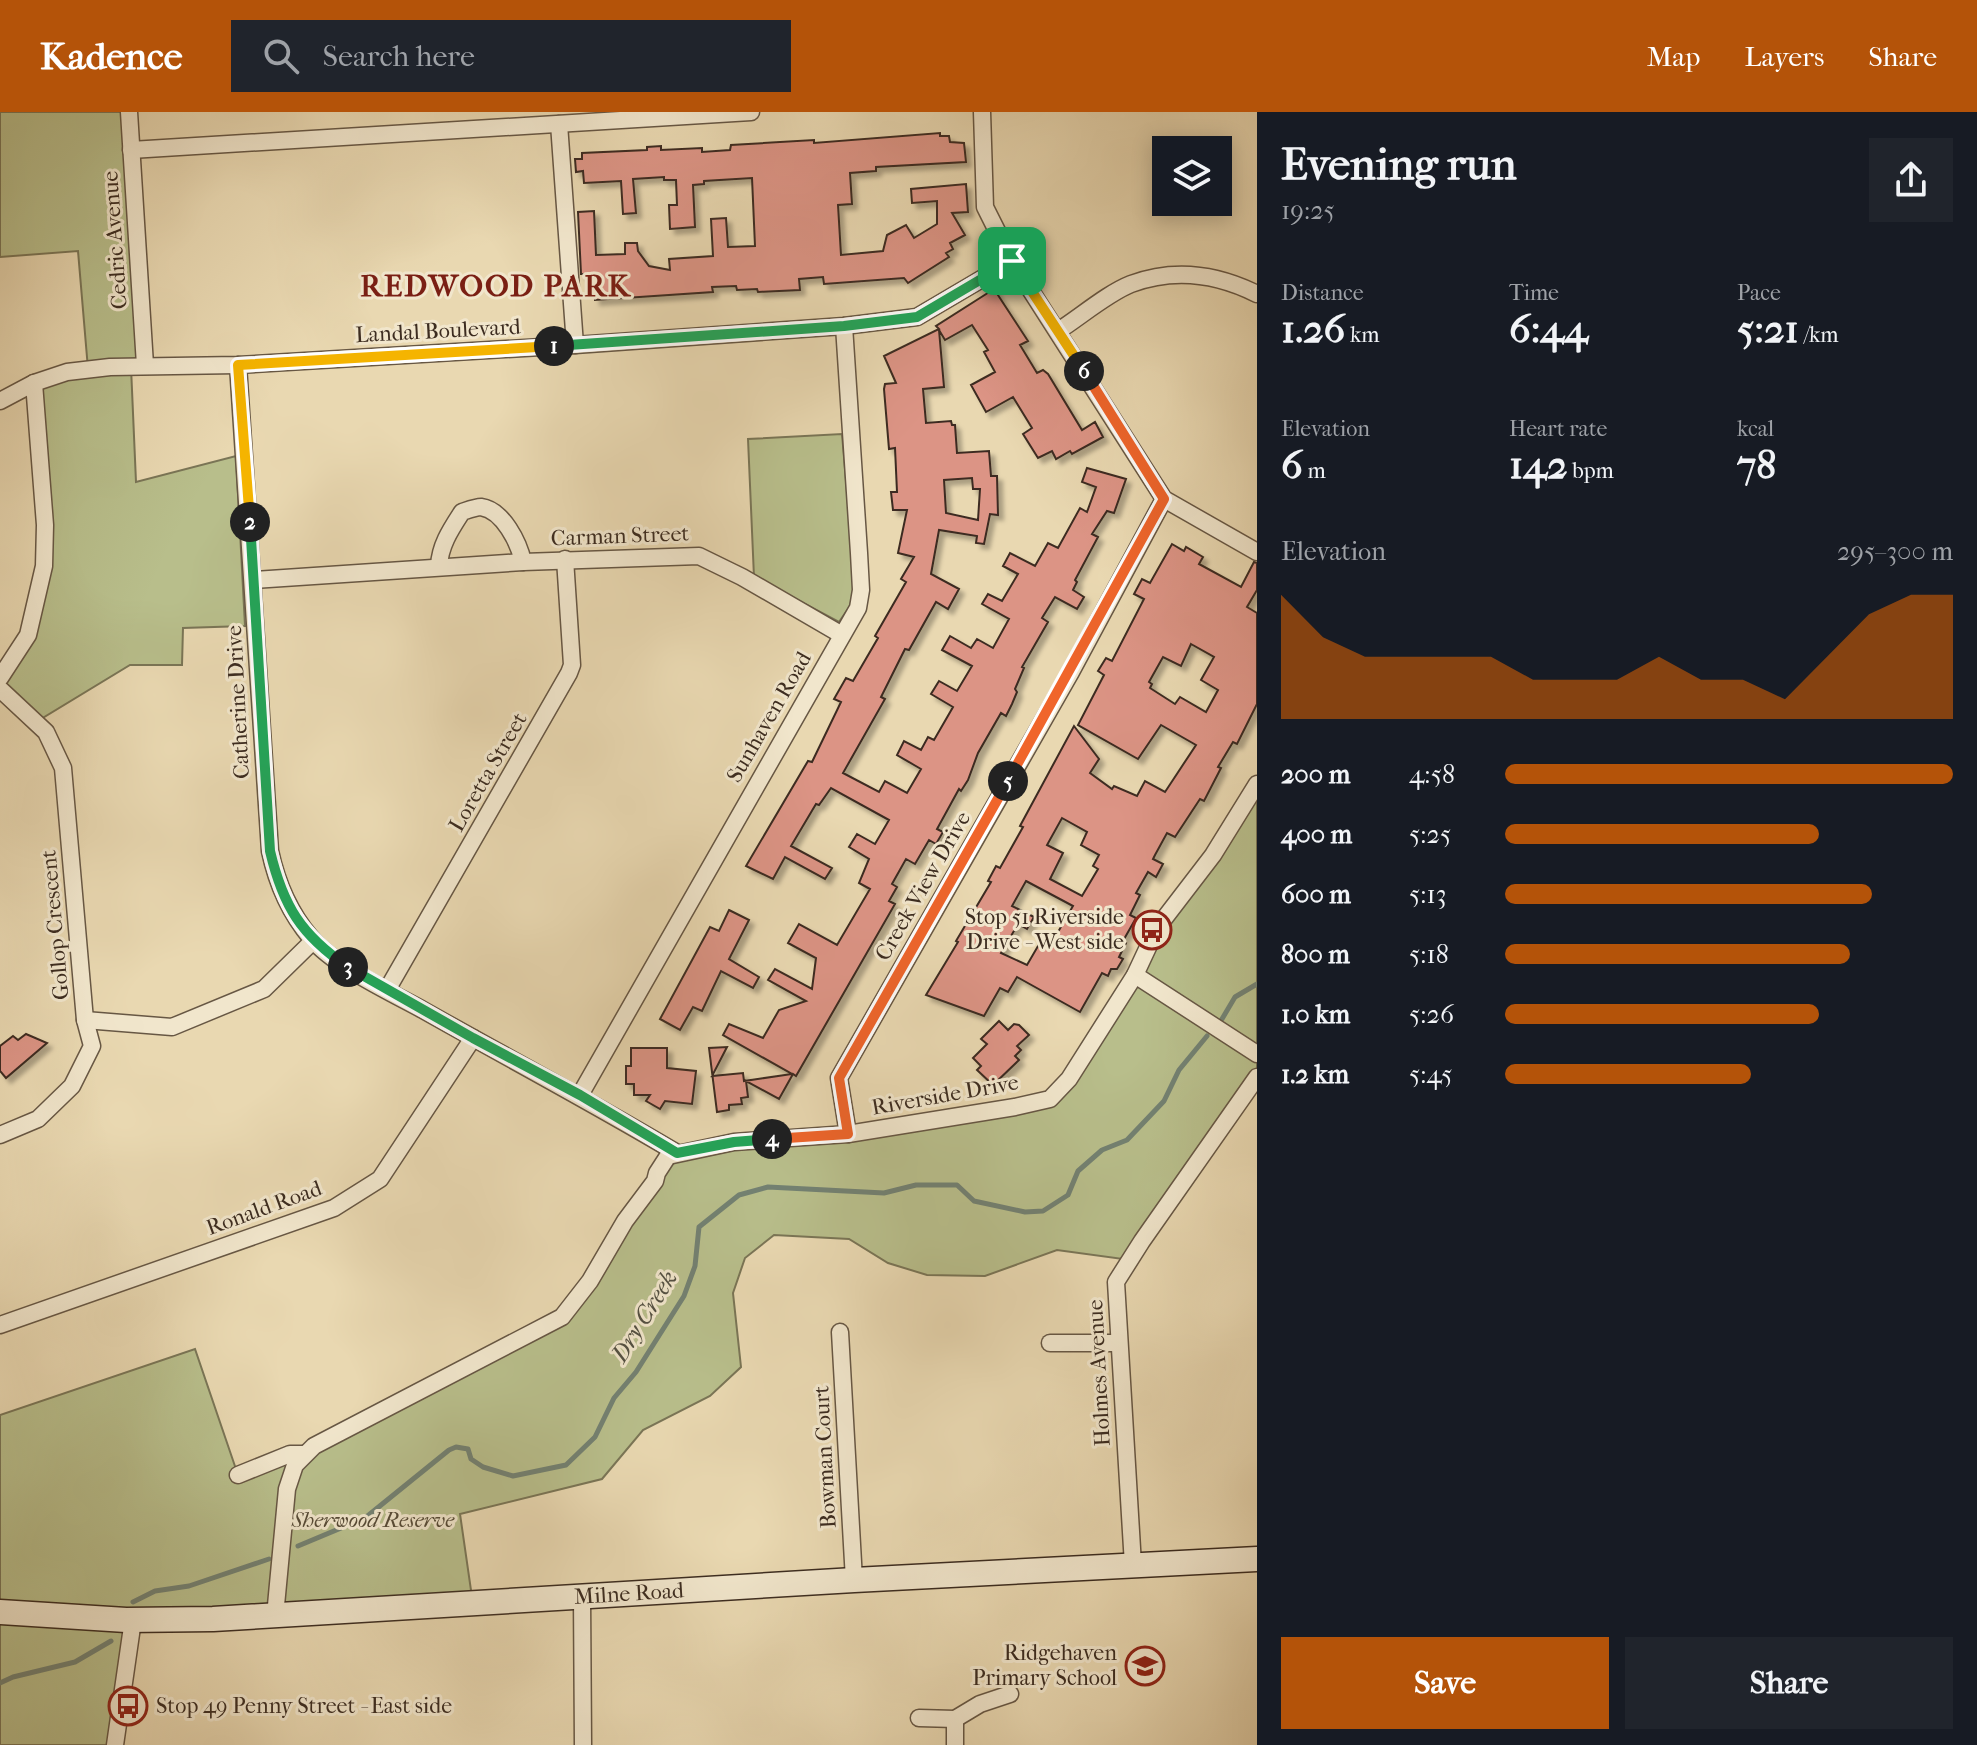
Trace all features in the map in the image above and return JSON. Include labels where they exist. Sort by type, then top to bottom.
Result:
[{"type":"main road","name":"Milne Road","points":[[0,1612],[133,1620],[275,1616],[1257,1559]]},
{"type":"street","name":"Cedric Avenue","points":[[129,112],[145,365]]},
{"type":"street","points":[[131,150],[751,112]]},
{"type":"street","points":[[982,112],[985,207],[1012,261],[1164,499],[1257,552]]},
{"type":"street","points":[[559,124],[575,345]]},
{"type":"street","name":"Landal Boulevard","points":[[0,401],[34,383],[67,372],[145,365],[238,365],[575,345],[844,326],[917,317],[1012,261]]},
{"type":"street","points":[[1058,331],[1129,285],[1162,276],[1221,278],[1257,294]]},
{"type":"street","name":"Sunhaven Road","points":[[580,1095],[858,608],[861,590],[844,326]]},
{"type":"street","name":"Catherine Drive","points":[[238,365],[270,851],[276,879],[287,904],[313,941],[387,990],[580,1095],[677,1153]]},
{"type":"street","points":[[0,678],[28,635],[44,566],[45,525],[34,383]]},
{"type":"street","name":"Creek View Drive","points":[[848,1134],[839,1078],[1063,686],[1164,499]]},
{"type":"street","name":"Carman Street","points":[[439,566],[439,554],[462,512],[480,507],[497,514],[519,547],[523,562]]},
{"type":"street","name":"Carman Street","points":[[253,580],[565,559],[699,556],[742,577],[842,635]]},
{"type":"street","name":"Loretta Street","points":[[387,990],[569,673],[572,665],[565,559]]},
{"type":"street","name":"Gollop Crescent","points":[[0,689],[46,732],[63,768],[85,1020],[92,1046],[72,1086],[38,1119],[0,1135]]},
{"type":"street","name":"Riverside Drive","points":[[677,1153],[734,1142],[848,1134],[1050,1099],[1069,1079],[1135,975],[1157,928],[1213,855],[1257,784]]},
{"type":"street","points":[[85,1020],[172,1027],[264,989],[313,941]]},
{"type":"street","points":[[1135,975],[1257,1054]]},
{"type":"street","name":"Ronald Road","points":[[0,1325],[334,1208],[380,1179],[473,1038]]},
{"type":"street","name":"Holmes Avenue","points":[[1133,1565],[1116,1282],[1257,1077]]},
{"type":"street","points":[[275,1616],[287,1489],[295,1465],[314,1446],[344,1429],[562,1317],[590,1281],[625,1221],[655,1181],[663,1161],[677,1153]]},
{"type":"street","name":"Bowman Court","points":[[840,1332],[854,1580]]},
{"type":"street","points":[[1050,1343],[1118,1343]]},
{"type":"street","points":[[238,1475],[290,1454],[305,1454]]},
{"type":"street","points":[[582,1597],[583,1745]]},
{"type":"street","points":[[115,1745],[133,1620]]},
{"type":"street","points":[[919,1718],[955,1719],[980,1704],[1010,1694]]},
{"type":"street","points":[[955,1719],[955,1745]]},
{"type":"green space","points":[[0,112],[129,112],[145,365],[131,367],[136,482],[236,456],[245,626],[183,628],[182,665],[130,665],[36,722],[0,689],[28,635],[44,566],[34,383],[88,369],[78,251],[0,257]]},
{"type":"green space","points":[[842,434],[855,586],[850,606],[839,622],[754,577],[748,439]]},
{"type":"green space","name":"Sherwood Reserve","points":[[1257,782],[1257,1078],[1130,1260],[1057,1250],[985,1276],[927,1275],[888,1263],[849,1239],[774,1235],[745,1258],[733,1293],[741,1367],[710,1396],[643,1430],[602,1479],[460,1514],[473,1604],[134,1620],[115,1745],[0,1745],[0,1415],[195,1349],[238,1475],[290,1454],[562,1317],[660,1175],[680,1158],[1050,1099]]},
{"type":"building","points":[[940,133],[940,136],[949,136],[950,142],[964,143],[966,162],[876,167],[876,171],[850,173],[852,204],[838,205],[841,255],[883,251],[887,235],[906,225],[914,238],[937,224],[937,201],[912,203],[911,189],[966,184],[968,212],[952,213],[965,235],[950,243],[953,249],[946,253],[949,257],[908,283],[904,278],[824,284],[823,277],[799,279],[800,290],[758,292],[757,289],[737,290],[736,286],[712,287],[713,292],[595,300],[594,274],[581,274],[578,212],[594,211],[596,255],[625,254],[625,243],[637,243],[638,251],[649,266],[670,270],[669,259],[713,256],[711,219],[726,218],[728,247],[755,246],[752,178],[704,181],[704,184],[693,185],[695,227],[670,229],[669,205],[677,205],[676,180],[664,180],[664,177],[633,179],[636,213],[623,214],[621,181],[584,183],[583,171],[576,172],[575,159],[582,159],[582,153],[647,150],[647,147],[661,146],[661,150],[702,148],[702,152],[730,150],[731,145],[814,140],[814,143]]},
{"type":"building","points":[[994,289],[1028,341],[1020,345],[1037,373],[1043,370],[1048,374],[1082,430],[1095,422],[1103,437],[1072,454],[1070,451],[1056,459],[1052,451],[1038,458],[1023,434],[1032,428],[1013,397],[986,412],[971,385],[995,372],[984,352],[988,350],[972,325],[945,340],[939,330],[944,387],[923,389],[926,423],[951,421],[955,425],[957,453],[989,451],[991,476],[997,476],[998,515],[990,514],[984,544],[976,543],[977,536],[939,530],[931,574],[959,589],[948,609],[936,602],[909,650],[905,649],[881,697],[885,699],[843,773],[879,792],[885,781],[907,793],[921,769],[897,755],[904,741],[921,750],[928,737],[934,740],[953,707],[931,694],[939,681],[957,691],[972,666],[942,650],[950,636],[971,648],[977,639],[993,648],[1009,619],[982,604],[988,594],[1002,601],[1018,574],[1003,566],[1010,553],[1035,566],[1048,543],[1058,548],[1080,508],[1087,512],[1096,487],[1082,482],[1087,468],[1126,479],[1114,513],[1107,511],[1092,534],[1098,537],[1075,580],[1073,590],[1084,597],[1077,609],[1055,597],[1042,618],[1048,622],[1022,667],[1015,689],[1017,692],[1006,716],[1001,713],[978,753],[968,780],[961,791],[959,789],[937,829],[943,832],[936,844],[929,840],[915,864],[906,859],[892,884],[897,887],[889,901],[895,904],[796,1076],[793,1074],[779,1099],[746,1081],[748,1097],[741,1098],[742,1104],[729,1105],[729,1110],[717,1112],[712,1076],[743,1073],[744,1081],[792,1074],[723,1035],[729,1024],[763,1038],[779,1010],[806,1001],[768,980],[775,969],[812,989],[816,958],[788,943],[799,924],[837,945],[870,889],[859,883],[869,859],[849,847],[857,834],[875,844],[889,820],[831,788],[819,805],[816,804],[791,846],[832,868],[825,879],[785,857],[773,879],[746,866],[808,761],[812,762],[841,702],[834,699],[846,678],[853,681],[878,638],[875,636],[906,582],[901,579],[914,557],[898,553],[907,510],[893,510],[891,492],[897,492],[895,448],[889,449],[884,389],[885,384],[896,383],[884,356],[939,329],[936,326]],"holes":[[[972,478],[973,489],[980,489],[978,520],[946,513],[944,480]]]},
{"type":"building","points":[[1172,544],[1184,551],[1186,547],[1203,557],[1199,564],[1241,587],[1254,562],[1257,563],[1257,590],[1247,607],[1257,613],[1257,704],[1237,744],[1233,742],[1218,767],[1221,768],[1204,801],[1200,799],[1175,837],[1167,833],[1155,855],[1153,859],[1163,864],[1156,877],[1148,872],[1136,893],[1140,895],[1130,915],[1136,918],[1123,941],[1126,943],[1119,957],[1123,959],[1108,976],[1102,973],[1080,1012],[1017,977],[1008,992],[1000,988],[984,1016],[926,995],[991,882],[988,881],[996,866],[1000,868],[1023,827],[1020,826],[1074,726],[1099,759],[1090,773],[1112,789],[1114,786],[1137,796],[1145,781],[1165,792],[1196,745],[1161,725],[1138,759],[1078,725],[1104,675],[1098,671],[1106,658],[1112,661],[1144,599],[1134,594],[1142,579],[1150,583]],"holes":[[[1191,644],[1214,657],[1201,680],[1218,690],[1206,712],[1180,697],[1175,704],[1150,688],[1152,684],[1149,682],[1163,657],[1181,666]],[[1062,818],[1087,832],[1081,845],[1099,855],[1093,866],[1098,869],[1082,896],[1050,879],[1063,853],[1047,845]],[[1026,881],[1073,906],[1054,939],[1045,934],[1027,965],[1001,953],[1018,924],[1027,929],[1034,917],[1012,906]]]},
{"type":"building","points":[[729,910],[749,920],[729,959],[759,977],[753,988],[721,971],[702,1011],[693,1007],[680,1030],[660,1019],[710,927],[719,931]]},
{"type":"building","points":[[999,1021],[1008,1030],[1014,1024],[1019,1025],[1029,1035],[1017,1046],[1021,1050],[1015,1056],[1019,1060],[993,1085],[977,1070],[981,1066],[973,1058],[987,1044],[981,1039]]},
{"type":"building","points":[[26,1034],[47,1043],[6,1078],[0,1071],[0,1046],[13,1036],[18,1040]]},
{"type":"building","points":[[727,1047],[712,1075],[709,1048]]},
{"type":"building","points":[[631,1048],[667,1048],[667,1068],[696,1071],[692,1104],[665,1101],[660,1109],[646,1101],[650,1095],[634,1095],[634,1084],[626,1084],[626,1066],[631,1066]]},
{"type":"waterway","name":"Dry Creek","points":[[1222,1019],[1235,997],[1257,984]]},
{"type":"waterway","name":"Dry Creek","points":[[298,1546],[365,1518],[456,1447],[468,1449],[471,1459],[483,1467],[513,1476],[566,1465],[595,1437],[614,1398],[636,1372],[684,1296],[695,1266],[699,1227],[739,1195],[768,1187],[884,1193],[916,1185],[957,1185],[974,1201],[1025,1212],[1043,1211],[1068,1195],[1078,1171],[1102,1150],[1127,1140],[1164,1101],[1179,1070],[1207,1036]]},
{"type":"waterway","name":"Dry Creek","points":[[133,1602],[155,1591],[189,1586],[269,1559]]},
{"type":"waterway","name":"Dry Creek","points":[[0,1683],[75,1662],[111,1641]]},
{"type":"place","name":"Stop 51 Riverside Drive - West side","points":[[1152,930]]},
{"type":"place","name":"Ridgehaven Primary School","points":[[1145,1666]]},
{"type":"place","name":"Stop 49 Penny Street - East side","points":[[128,1706]]},
{"type":"district","name":"REDWOOD PARK","points":[[496,286]]},
{"type":"route","points":[[1012,261],[1164,499],[1071,672],[839,1078],[848,1134],[734,1142],[677,1153],[580,1095],[365,978],[313,941],[287,904],[276,879],[270,851],[238,365],[844,326],[917,317],[1012,261]]}]
